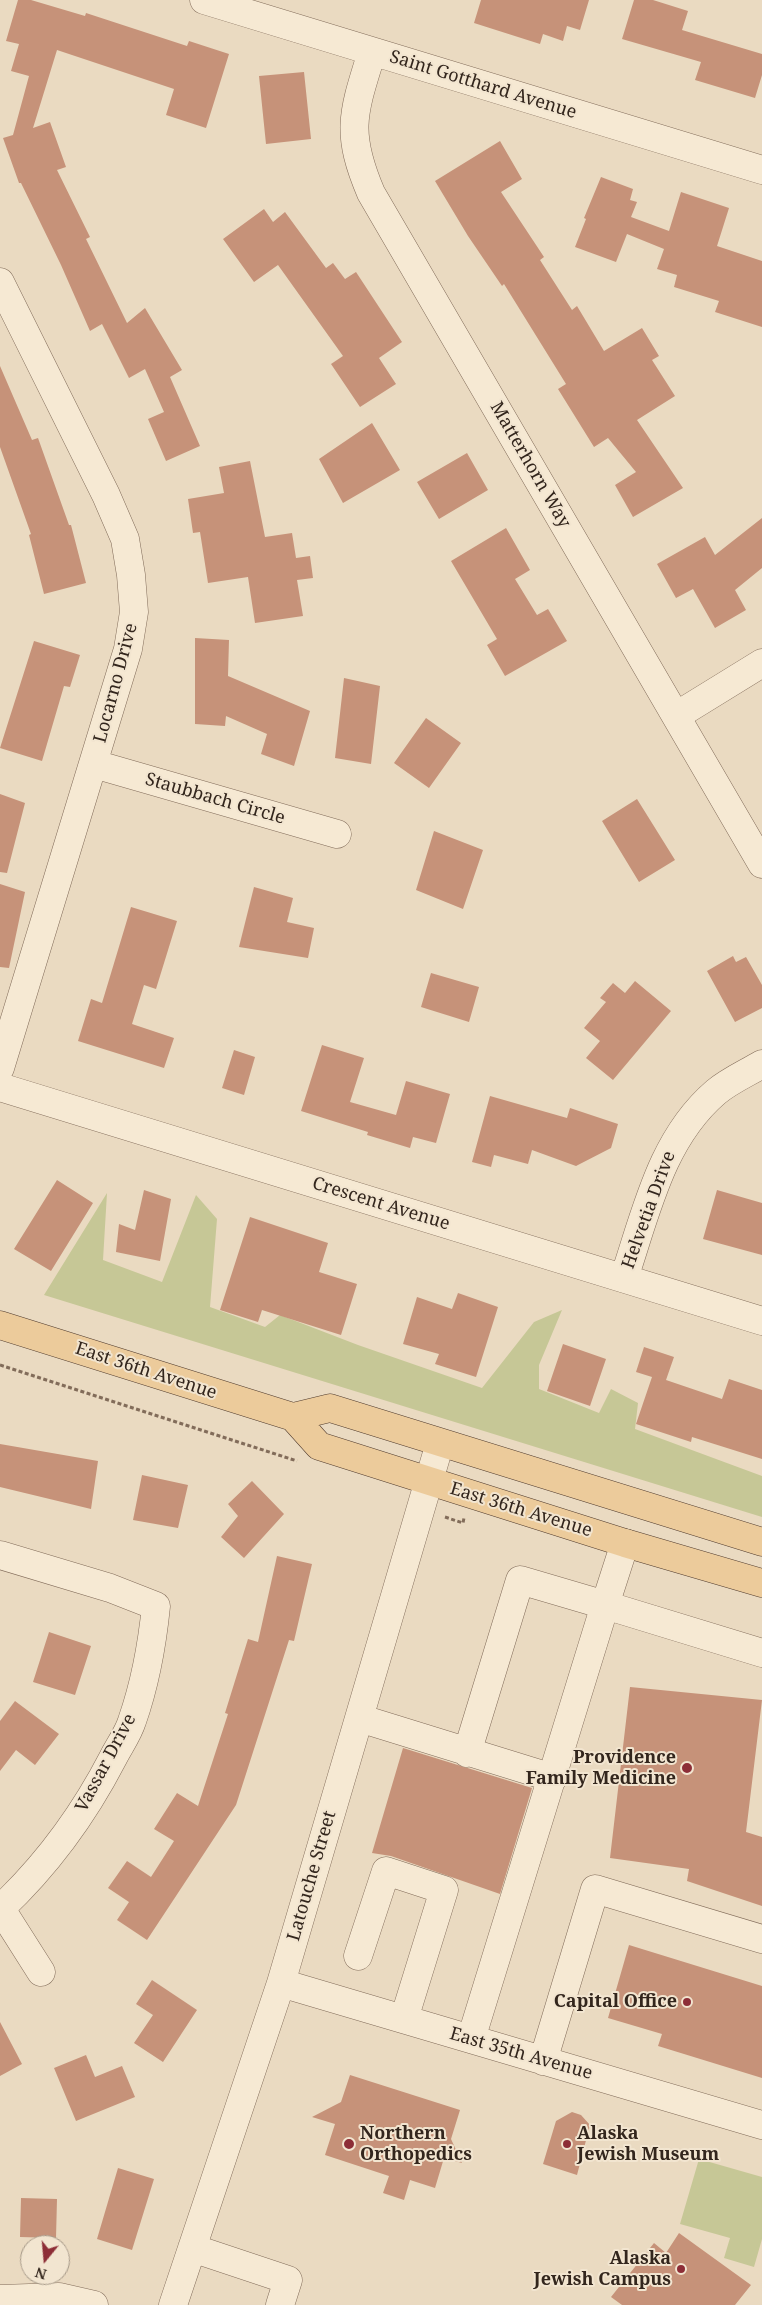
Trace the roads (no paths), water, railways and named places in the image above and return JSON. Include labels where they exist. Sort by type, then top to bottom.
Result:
[{"type":"main road","name":"East 36th Avenue","points":[[0,1325],[293,1417],[318,1446],[625,1543],[762,1583]]},
{"type":"main road","points":[[293,1417],[330,1408],[762,1542]]},
{"type":"street","name":"Saint Gotthard Avenue","points":[[204,0],[762,170]]},
{"type":"street","name":"Matterhorn Way","points":[[372,52],[355,109],[354,126],[361,169],[371,193],[762,864]]},
{"type":"street","name":"Locarno Drive","points":[[0,282],[106,495],[125,538],[132,575],[134,612],[128,649],[0,1068]]},
{"type":"street","points":[[676,716],[762,663]]},
{"type":"street","name":"Staubbach Circle","points":[[94,764],[337,834]]},
{"type":"street","name":"Helvetia Drive","points":[[624,1278],[662,1164],[674,1143],[692,1117],[717,1091],[762,1064]]},
{"type":"street","name":"Crescent Avenue","points":[[0,1087],[762,1321]]},
{"type":"street","name":"Latouche Street","points":[[173,2305],[280,1983],[440,1443]]},
{"type":"street","points":[[471,2039],[625,1543]]},
{"type":"street","name":"Vassar Drive","points":[[0,1555],[110,1588],[156,1606],[152,1650],[132,1723],[102,1779],[72,1828],[38,1869],[0,1909],[41,1972]]},
{"type":"street","points":[[467,1753],[520,1580],[762,1653]]},
{"type":"street","points":[[359,1718],[552,1778]]},
{"type":"street","points":[[358,1956],[386,1871],[444,1890],[404,2019]]},
{"type":"street","points":[[543,2061],[595,1889],[762,1939]]},
{"type":"street","name":"East 35th Avenue","points":[[280,1983],[762,2125]]},
{"type":"street","points":[[192,2248],[288,2280],[280,2305]]},
{"type":"street","points":[[0,2299],[58,2297],[94,2305]]},
{"type":"place","name":"Providence Family Medicine","points":[[687,1768]]},
{"type":"place","name":"Capital Office","points":[[687,2002]]},
{"type":"place","name":"Northern Orthopedics","points":[[349,2144]]},
{"type":"place","name":"Alaska Jewish Museum","points":[[567,2144]]},
{"type":"place","name":"Alaska Jewish Campus","points":[[681,2269]]}]
